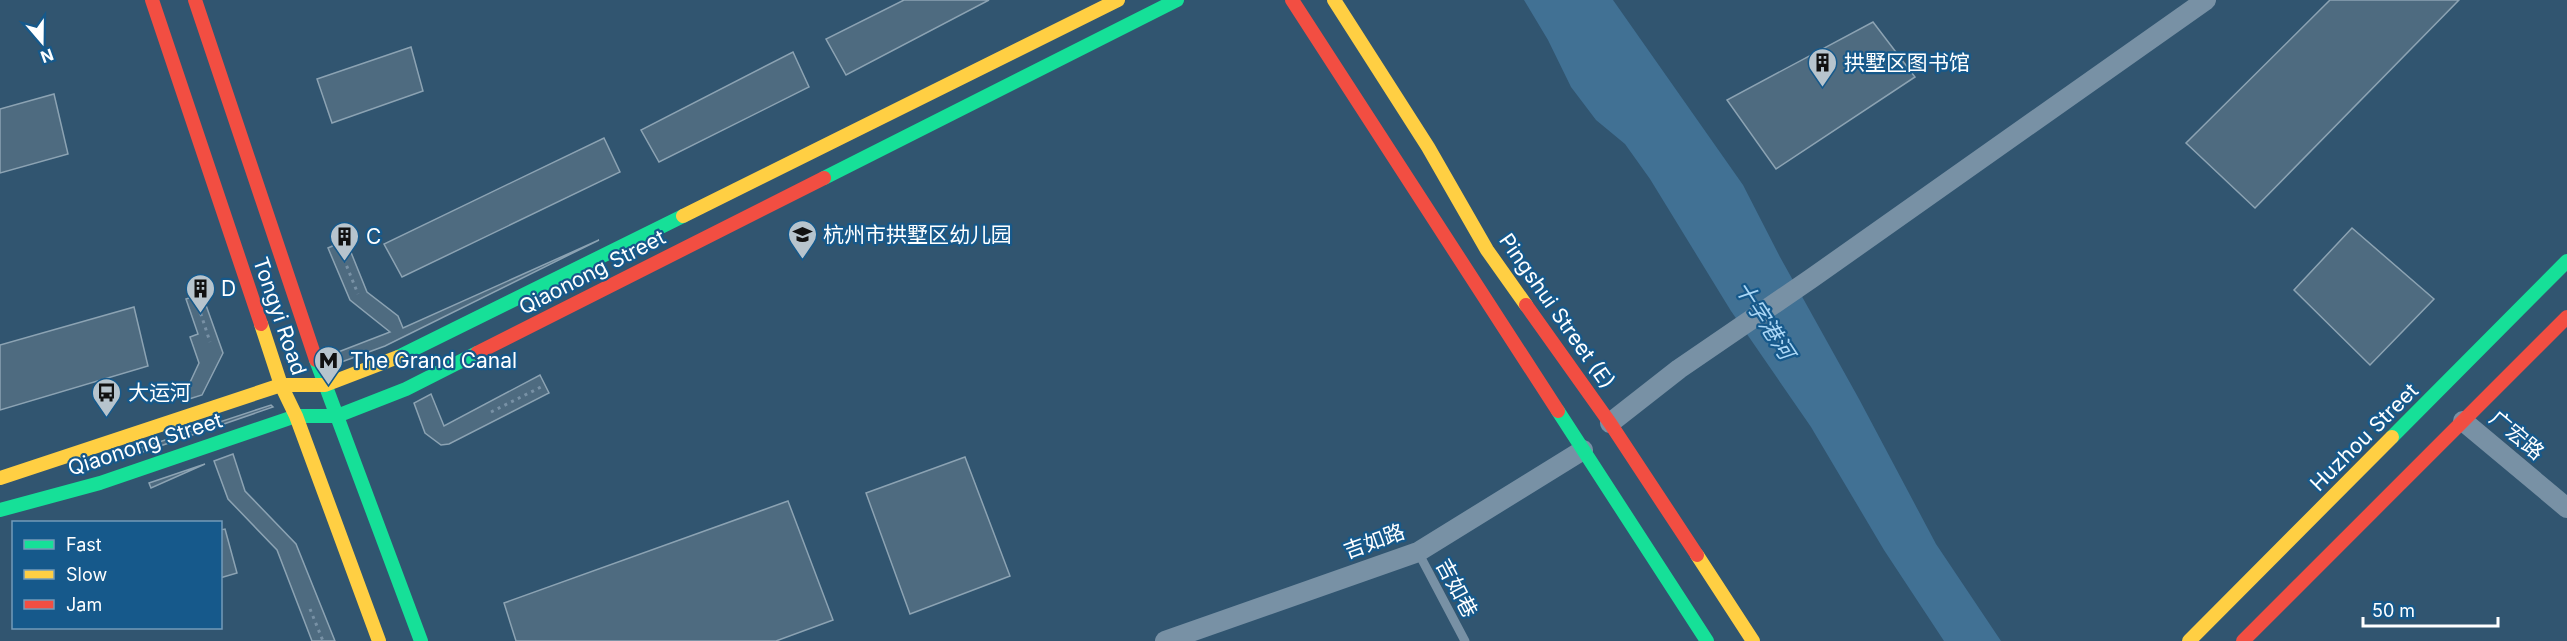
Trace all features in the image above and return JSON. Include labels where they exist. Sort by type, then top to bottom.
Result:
[{"type":"main road","name":"Tongyi Road","points":[[152,0],[281,385],[296,416],[379,641]]},
{"type":"main road","name":"Tongyi Road","points":[[195,0],[325,385],[421,641]]},
{"type":"main road","name":"Qiaonong Street","points":[[0,477],[281,385],[325,385],[391,361],[1118,0]]},
{"type":"main road","name":"Qiaonong Street","points":[[0,510],[100,483],[296,416],[337,416],[406,389],[1177,0]]},
{"type":"main road","points":[[1292,0],[1707,641]]},
{"type":"main road","name":"Pingshui Street (E)","points":[[1334,0],[1428,147],[1487,250],[1610,423],[1753,641]]},
{"type":"main road","name":"Huzhou Street","points":[[2189,641],[2567,261]]},
{"type":"main road","points":[[2243,641],[2567,317]]},
{"type":"street","points":[[1610,423],[1679,369],[2206,0]]},
{"type":"street","name":"广宏路","points":[[2463,422],[2567,508]]},
{"type":"street","name":"吉如路","points":[[1165,641],[1418,552],[1583,450]]},
{"type":"lane","name":"吉如巷","points":[[1418,552],[1465,641]]},
{"type":"path","points":[[341,252],[357,294]]},
{"type":"path","points":[[196,299],[210,342]]},
{"type":"path","points":[[491,412],[541,387]]},
{"type":"path","points":[[310,609],[323,641]]},
{"type":"water","name":"十字港河","points":[[1524,0],[1613,0],[1743,185],[1936,544],[2001,641],[1944,641],[1884,550],[1811,427],[1731,311],[1650,179],[1625,144],[1596,120],[1571,87],[1548,40]]},
{"type":"building","points":[[904,0],[989,0],[846,75],[826,39]]},
{"type":"building","points":[[2330,0],[2459,0],[2255,208],[2186,143]]},
{"type":"building","name":"拱墅区图书馆","points":[[1873,22],[1915,77],[1776,169],[1727,100]]},
{"type":"building","points":[[411,47],[423,91],[332,123],[317,79]]},
{"type":"building","points":[[793,52],[809,87],[659,162],[641,130]]},
{"type":"building","points":[[54,94],[68,154],[0,173],[0,109]]},
{"type":"building","points":[[604,138],[620,172],[402,277],[384,244]]},
{"type":"building","points":[[2352,228],[2434,299],[2370,365],[2294,290]]},
{"type":"building","points":[[346,240],[367,292],[398,316],[403,328],[599,240],[385,346],[336,364],[333,354],[390,332],[350,300],[328,248]]},
{"type":"building","points":[[202,294],[223,353],[202,395],[189,399],[186,391],[199,363],[190,337],[198,334],[186,299]]},
{"type":"building","points":[[134,307],[148,366],[0,410],[0,345]]},
{"type":"building","points":[[540,375],[549,393],[449,444],[441,445],[425,433],[414,403],[431,394],[444,426]]},
{"type":"building","points":[[271,405],[273,407],[137,454],[135,450]]},
{"type":"building","points":[[233,454],[245,491],[296,544],[335,641],[312,641],[277,550],[228,499],[214,461]]},
{"type":"building","points":[[965,457],[1010,576],[910,614],[866,493]]},
{"type":"building","points":[[205,464],[151,488],[149,483]]},
{"type":"building","points":[[788,501],[833,620],[776,641],[516,641],[504,603]]},
{"type":"building","points":[[225,529],[237,573],[222,577],[222,530]]},
{"type":"traffic: fast","points":[[824,178],[1177,0]]},
{"type":"traffic: fast","points":[[398,357],[683,216]]},
{"type":"traffic: fast","points":[[2392,437],[2567,261]]},
{"type":"traffic: fast","points":[[0,510],[100,483],[296,416],[337,416],[406,389],[477,353]]},
{"type":"traffic: fast","points":[[316,360],[421,641]]},
{"type":"traffic: fast","points":[[1558,411],[1707,641]]},
{"type":"traffic: slow","points":[[683,216],[1118,0]]},
{"type":"traffic: slow","points":[[1334,0],[1428,147],[1487,250],[1526,305]]},
{"type":"traffic: slow","points":[[261,324],[281,385],[296,416],[379,641]]},
{"type":"traffic: slow","points":[[0,478],[281,385],[325,385],[398,357]]},
{"type":"traffic: slow","points":[[2189,641],[2392,437]]},
{"type":"traffic: slow","points":[[1697,555],[1753,641]]},
{"type":"traffic: jam","points":[[152,0],[261,324]]},
{"type":"traffic: jam","points":[[195,0],[316,360]]},
{"type":"traffic: jam","points":[[1292,0],[1558,411]]},
{"type":"traffic: jam","points":[[477,353],[824,178]]},
{"type":"traffic: jam","points":[[1526,305],[1610,423],[1697,555]]},
{"type":"traffic: jam","points":[[2243,641],[2567,317]]},
{"type":"place","name":"拱墅区图书馆","points":[[1823,88]]},
{"type":"place","name":"杭州市拱墅区幼儿园","points":[[802,260]]},
{"type":"place","name":"C","points":[[345,262]]},
{"type":"place","name":"D","points":[[200,314]]},
{"type":"place","name":"The Grand Canal","points":[[329,386]]},
{"type":"place","name":"大运河","points":[[107,418]]}]
